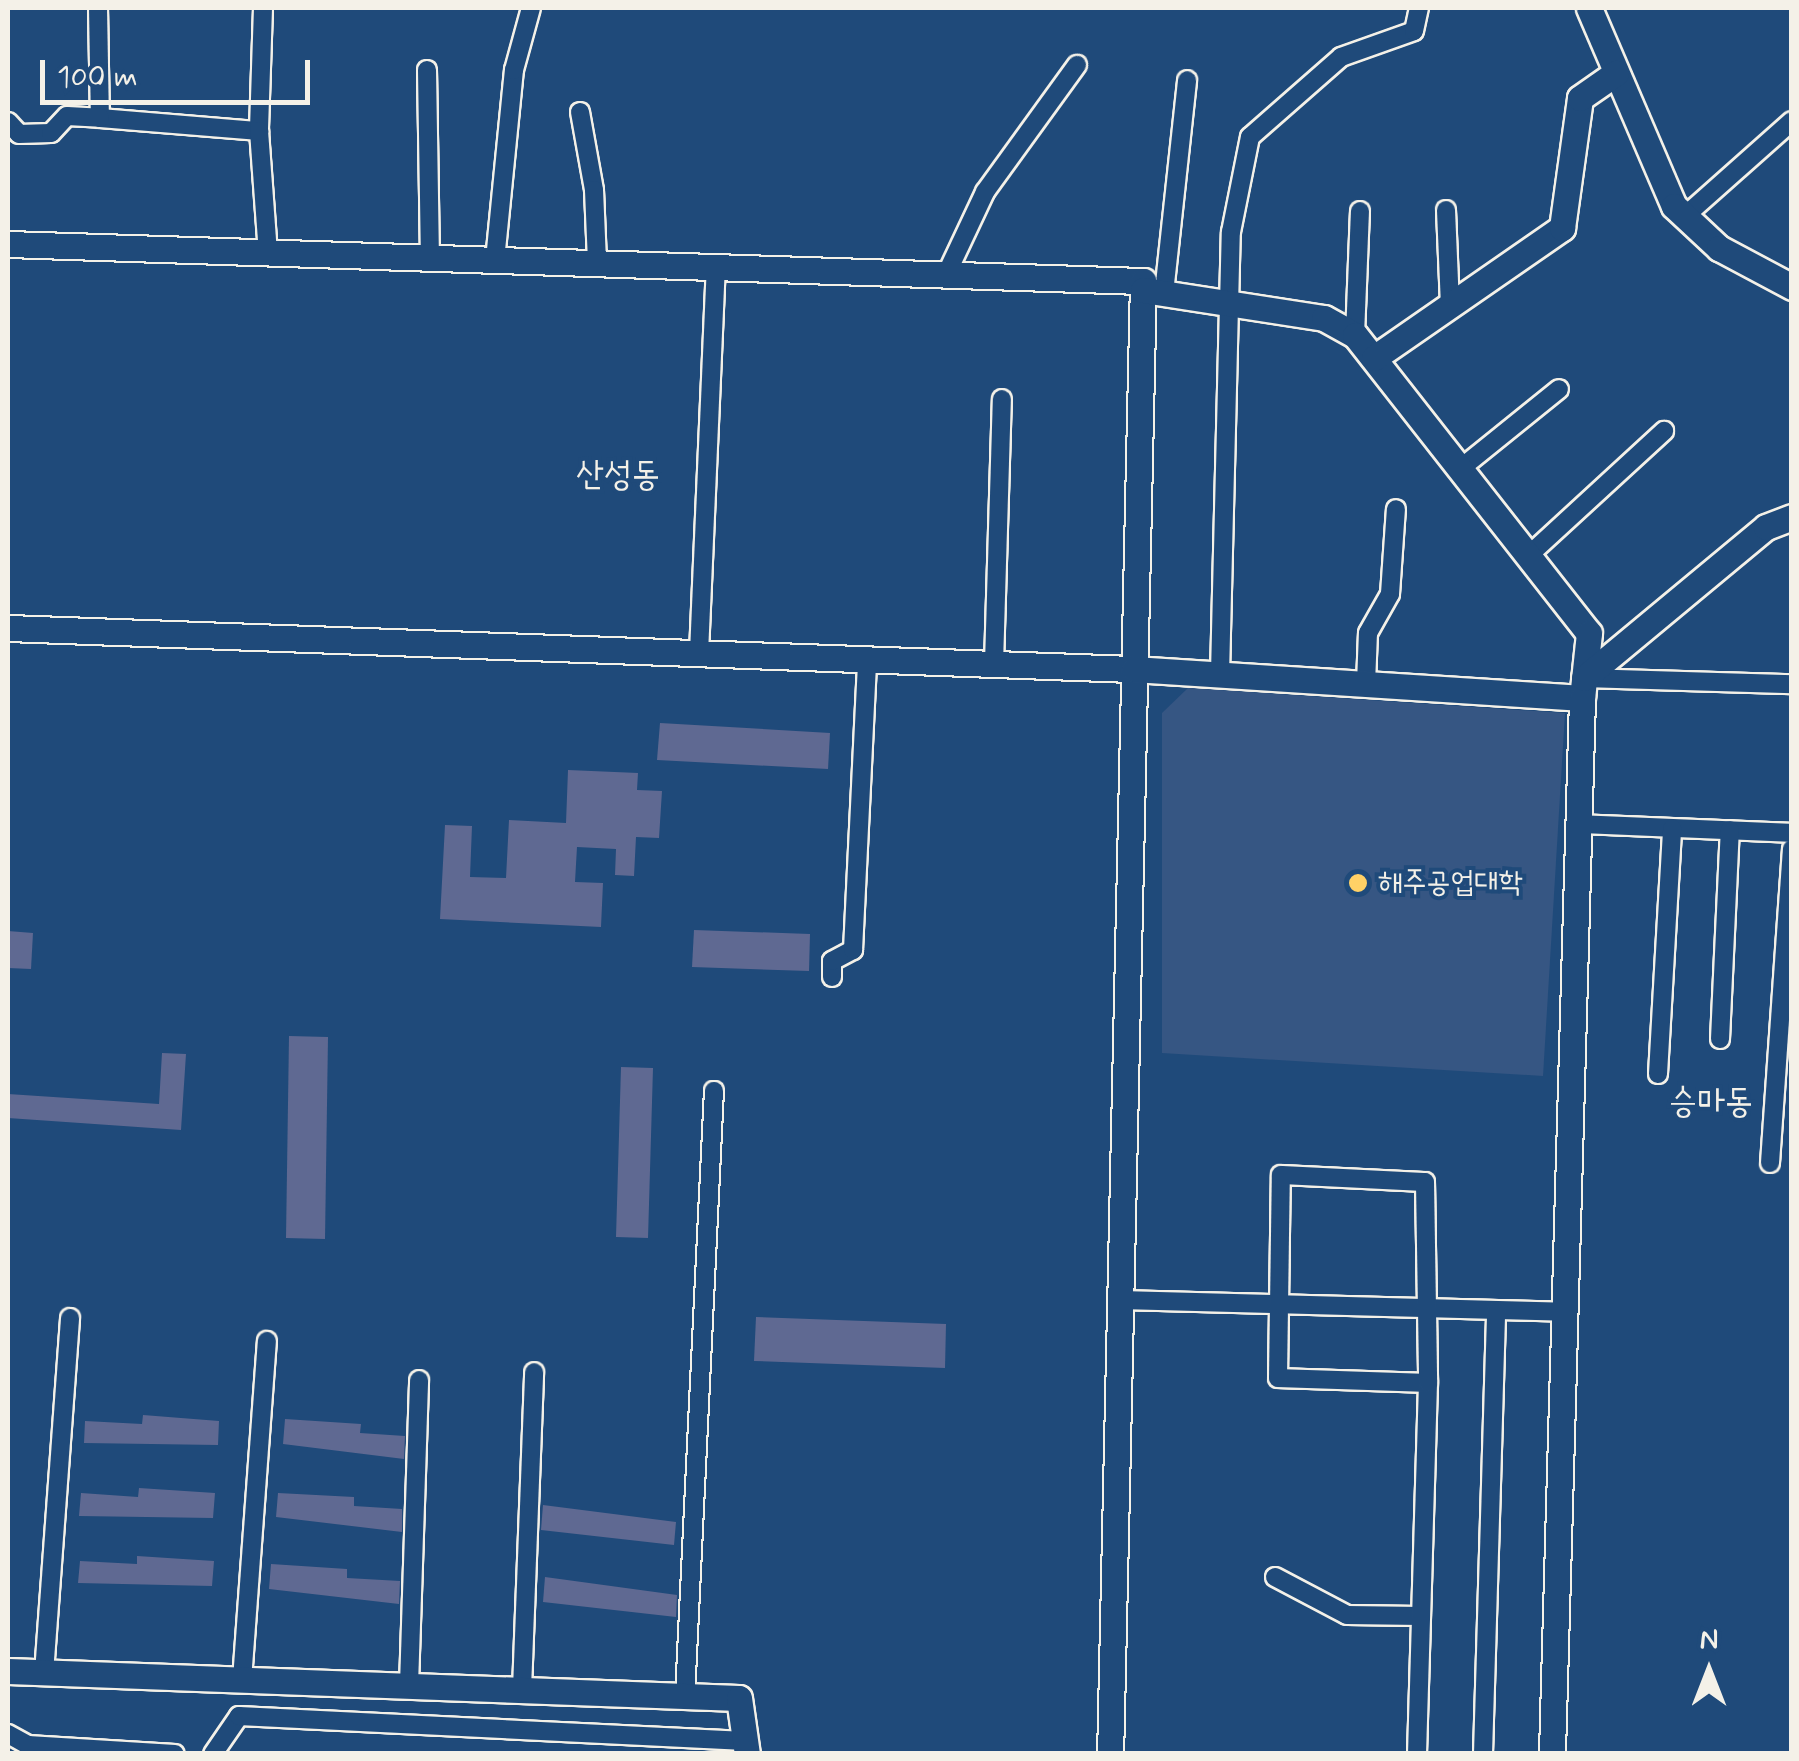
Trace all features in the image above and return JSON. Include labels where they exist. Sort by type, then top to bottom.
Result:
[{"type":"street","points":[[98,8],[100,118]]},
{"type":"street","points":[[263,8],[259,131],[268,253]]},
{"type":"street","points":[[495,260],[514,70],[531,8]]},
{"type":"street","points":[[1220,674],[1231,232],[1250,138],[1341,58],[1414,31],[1419,8]]},
{"type":"street","points":[[1589,8],[1674,206],[1719,248],[1792,287]]},
{"type":"street","points":[[946,275],[985,192],[1076,65]]},
{"type":"street","points":[[427,70],[430,258]]},
{"type":"street","points":[[1374,358],[1562,228],[1580,98],[1616,73]]},
{"type":"street","points":[[1110,1754],[1134,669],[1153,291],[1186,80]]},
{"type":"street","points":[[580,112],[594,190],[597,263]]},
{"type":"street","points":[[8,122],[20,134],[51,132],[66,116],[259,131]]},
{"type":"street","points":[[1685,216],[1792,121]]},
{"type":"street","points":[[1446,210],[1450,306]]},
{"type":"street","points":[[1355,334],[1360,211]]},
{"type":"street","points":[[8,244],[1143,281],[1153,291],[1324,318],[1355,334],[1588,634],[1578,824],[1552,1754]]},
{"type":"street","points":[[700,653],[716,267]]},
{"type":"street","points":[[1460,470],[1559,389]]},
{"type":"street","points":[[994,664],[1002,399]]},
{"type":"street","points":[[1528,556],[1664,431]]},
{"type":"street","points":[[1366,684],[1368,634],[1390,594],[1396,509]]},
{"type":"street","points":[[1583,688],[1766,527],[1792,518]]},
{"type":"street","points":[[8,628],[1134,669],[1366,684],[1583,688],[1792,684]]},
{"type":"street","points":[[832,976],[832,961],[853,950],[867,659]]},
{"type":"street","points":[[1578,824],[1792,833]]},
{"type":"street","points":[[1658,1074],[1672,828]]},
{"type":"street","points":[[1720,1039],[1730,830]]},
{"type":"street","points":[[1770,1163],[1792,850]]},
{"type":"street","points":[[686,1696],[714,1091]]},
{"type":"street","points":[[1417,1754],[1428,1383],[1425,1182],[1281,1175],[1278,1378],[1428,1383]]},
{"type":"street","points":[[1120,1300],[1564,1312]]},
{"type":"street","points":[[1484,1754],[1496,1310]]},
{"type":"street","points":[[44,1673],[70,1318]]},
{"type":"street","points":[[242,1680],[267,1340]]},
{"type":"street","points":[[522,1689],[534,1372]]},
{"type":"street","points":[[408,1685],[419,1380]]},
{"type":"street","points":[[1275,1577],[1348,1615],[1421,1616]]},
{"type":"street","points":[[8,1670],[740,1698],[746,1747],[239,1716],[213,1754]]},
{"type":"street","points":[[8,1734],[28,1745],[175,1754]]},
{"type":"shaded area","name":"해주공업대학","points":[[1188,688],[1565,713],[1543,1076],[1162,1053],[1162,713]]},
{"type":"building","points":[[660,723],[830,733],[828,769],[657,760]]},
{"type":"building","points":[[568,770],[638,773],[637,790],[662,791],[659,838],[636,837],[634,876],[615,875],[616,849],[577,847],[575,882],[603,883],[601,927],[440,919],[445,825],[472,826],[470,877],[506,878],[509,820],[566,823]]},
{"type":"building","points":[[694,930],[810,934],[809,971],[692,967]]},
{"type":"building","points":[[8,931],[33,933],[31,969],[8,968]]},
{"type":"building","points":[[289,1036],[328,1037],[325,1239],[286,1238]]},
{"type":"building","points":[[162,1053],[186,1054],[181,1130],[8,1118],[8,1094],[159,1104]]},
{"type":"building","points":[[621,1067],[653,1068],[648,1238],[616,1237]]},
{"type":"building","points":[[756,1317],[946,1324],[945,1368],[754,1361]]},
{"type":"building","points":[[143,1415],[219,1421],[218,1445],[84,1443],[85,1421],[142,1424]]},
{"type":"building","points":[[285,1419],[361,1424],[360,1433],[405,1436],[404,1459],[283,1444]]},
{"type":"building","points":[[139,1488],[215,1493],[213,1518],[79,1516],[81,1493],[138,1497]]},
{"type":"building","points":[[278,1493],[354,1497],[354,1506],[402,1509],[402,1532],[276,1517]]},
{"type":"building","points":[[543,1505],[676,1522],[674,1545],[541,1530]]},
{"type":"building","points":[[137,1556],[214,1561],[212,1586],[78,1583],[80,1561],[137,1564]]},
{"type":"building","points":[[271,1564],[347,1569],[347,1578],[400,1581],[399,1604],[269,1589]]},
{"type":"building","points":[[545,1577],[677,1595],[676,1617],[543,1602]]},
{"type":"place","name":"해주공업대학","points":[[1358,883]]},
{"type":"district","name":"산성동","points":[[618,475]]},
{"type":"district","name":"승마동","points":[[1711,1102]]}]
